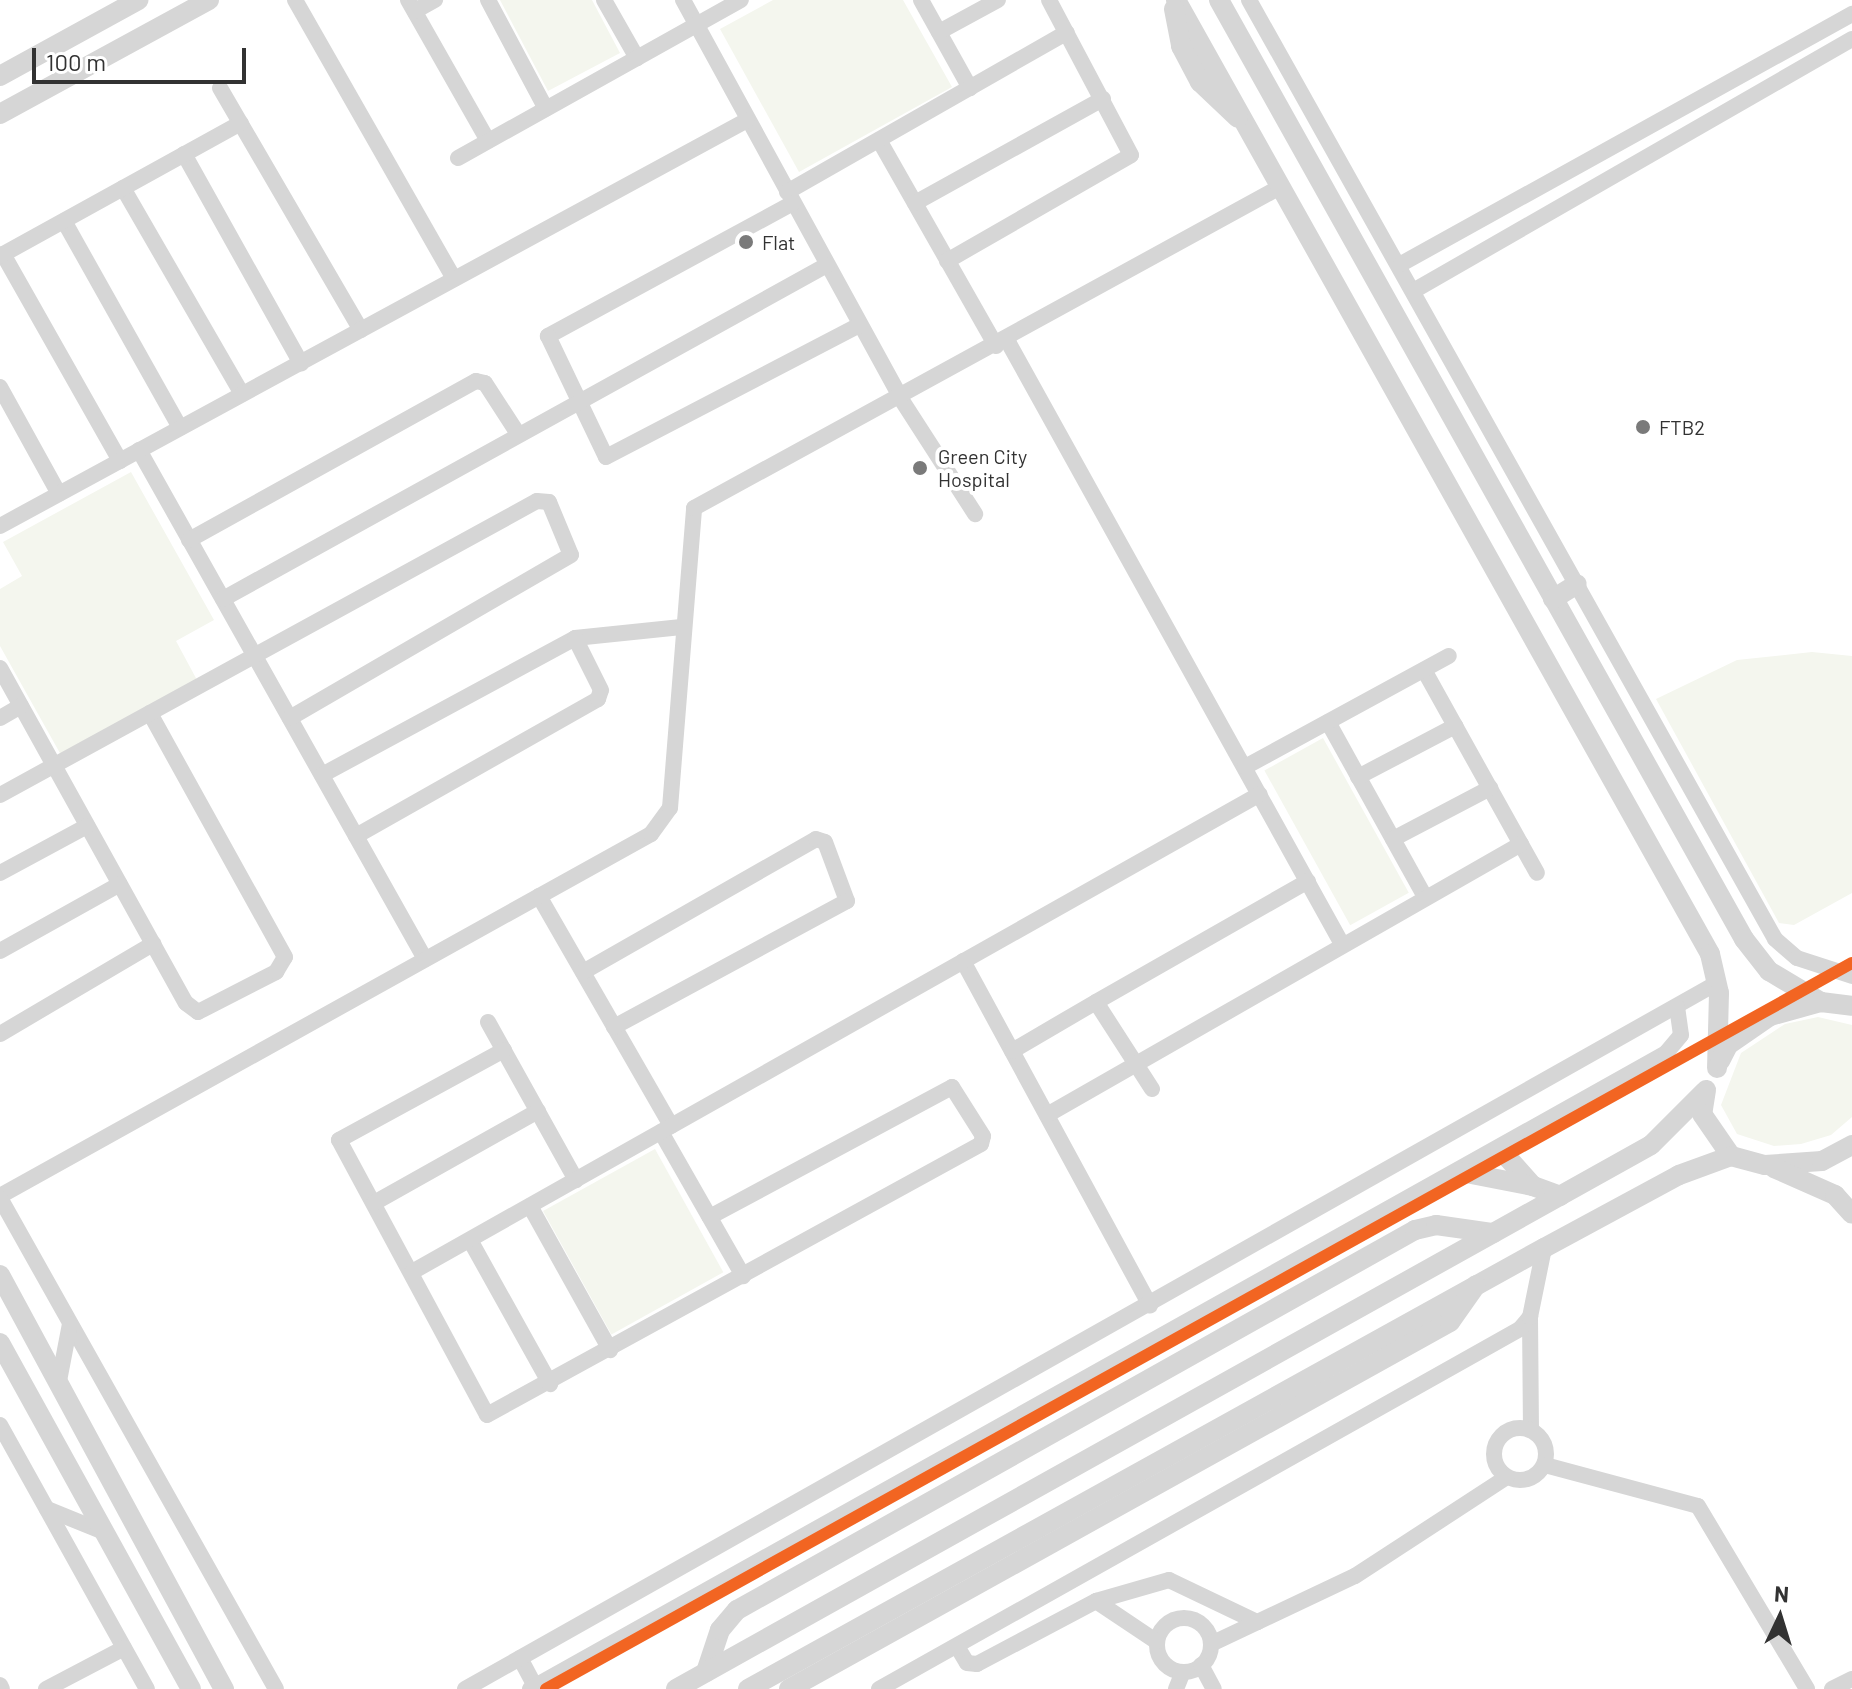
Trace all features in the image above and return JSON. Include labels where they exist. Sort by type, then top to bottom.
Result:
[{"type":"street","points":[[0,76],[109,7],[138,0]]},
{"type":"street","points":[[0,114],[209,0]]},
{"type":"street","points":[[295,0],[454,279]]},
{"type":"street","points":[[435,0],[412,6],[488,141]]},
{"type":"street","points":[[488,0],[546,109]]},
{"type":"street","points":[[604,0],[637,58]]},
{"type":"street","points":[[683,0],[901,399],[975,514]]},
{"type":"street","points":[[458,158],[741,0]]},
{"type":"street","points":[[921,0],[970,88]]},
{"type":"street","points":[[939,32],[998,0]]},
{"type":"street","points":[[947,261],[1131,155],[1049,0]]},
{"type":"street","points":[[1174,0],[1615,779],[1710,954],[1717,983],[1717,1068]]},
{"type":"street","points":[[1219,0],[1755,955],[1821,1002]]},
{"type":"street","points":[[1249,0],[1401,264],[1775,939],[1797,958],[1852,976]]},
{"type":"street","points":[[1401,264],[1852,14]]},
{"type":"street","points":[[860,325],[613,458],[578,401],[548,336],[790,198],[879,140],[1067,32]]},
{"type":"street","points":[[1415,290],[1852,39]]},
{"type":"street","points":[[220,88],[361,330]]},
{"type":"street","points":[[915,203],[1103,99]]},
{"type":"street","points":[[0,526],[747,120]]},
{"type":"street","points":[[120,461],[2,255],[241,123]]},
{"type":"street","points":[[879,140],[947,261],[1001,343],[1245,767],[1342,944]]},
{"type":"street","points":[[184,154],[301,363]]},
{"type":"street","points":[[276,1689],[0,1197],[539,896],[663,821],[694,508],[901,399],[1280,187]]},
{"type":"street","points":[[123,188],[242,394]]},
{"type":"street","points":[[64,221],[180,428]]},
{"type":"street","points":[[223,599],[827,265]]},
{"type":"street","points":[[189,540],[476,381],[485,383],[518,434]]},
{"type":"street","points":[[0,387],[59,494]]},
{"type":"street","points":[[139,450],[425,959]]},
{"type":"street","points":[[0,795],[543,499],[573,545],[571,555],[290,718]]},
{"type":"street","points":[[1553,599],[1577,584]]},
{"type":"street","points":[[322,775],[575,638],[681,627]]},
{"type":"street","points":[[356,836],[598,699],[601,690],[575,638]]},
{"type":"street","points":[[1245,767],[1449,656]]},
{"type":"street","points":[[0,668],[153,944],[198,1012],[276,972],[285,957],[150,713]]},
{"type":"street","points":[[1424,670],[1537,873]]},
{"type":"street","points":[[0,718],[21,706]]},
{"type":"street","points":[[1328,722],[1425,897]]},
{"type":"street","points":[[1358,777],[1455,726]]},
{"type":"street","points":[[1393,839],[1490,788]]},
{"type":"street","points":[[412,1272],[1260,794]]},
{"type":"street","points":[[0,873],[87,826]]},
{"type":"street","points":[[583,972],[816,839],[825,842],[847,901],[614,1027]]},
{"type":"street","points":[[1047,1115],[1134,1061],[1521,844]]},
{"type":"street","points":[[1012,1051],[1308,881]]},
{"type":"street","points":[[0,951],[120,884]]},
{"type":"street","points":[[539,896],[614,1027],[743,1276]]},
{"type":"street","points":[[0,1034],[153,944]]},
{"type":"street","points":[[963,961],[1150,1305]]},
{"type":"street","points":[[465,1689],[1717,983]]},
{"type":"street","points":[[1096,1002],[1152,1089]]},
{"type":"street","points":[[676,1689],[1651,1145],[1704,1092],[1728,1045],[1770,1016],[1821,1002],[1852,1006]]},
{"type":"street","points":[[520,1658],[533,1688],[1461,1172],[1666,1053],[1681,1035],[1677,1006]]},
{"type":"street","points":[[488,1022],[576,1180]]},
{"type":"street","points":[[504,1050],[340,1138],[487,1415],[550,1384],[981,1144],[960,1091],[948,1089],[710,1217]]},
{"type":"street","points":[[1704,1092],[1710,1134],[1731,1156],[1765,1165],[1835,1195],[1852,1214]]},
{"type":"street","points":[[374,1203],[538,1111]]},
{"type":"street","points":[[1765,1165],[1822,1161],[1852,1145]]},
{"type":"street","points":[[1500,1149],[1533,1186]]},
{"type":"street","points":[[748,1689],[1544,1248],[1679,1175],[1731,1156]]},
{"type":"street","points":[[1461,1172],[1533,1186],[1560,1196]]},
{"type":"street","points":[[530,1206],[610,1350]]},
{"type":"street","points":[[706,1672],[720,1630],[737,1610],[1415,1230],[1436,1225],[1493,1233]]},
{"type":"street","points":[[470,1240],[550,1384]]},
{"type":"street","points":[[1544,1248],[1530,1317],[1531,1430],[1543,1441],[1545,1465]]},
{"type":"street","points":[[0,1275],[224,1689]]},
{"type":"street","points":[[789,1689],[1450,1322],[1476,1285]]},
{"type":"street","points":[[879,1689],[958,1648],[1530,1317]]},
{"type":"street","points":[[59,1381],[70,1324]]},
{"type":"street","points":[[0,1343],[191,1689]]},
{"type":"street","points":[[0,1425],[147,1689]]},
{"type":"street","points":[[1531,1430],[1507,1432],[1496,1445],[1496,1463],[1507,1477],[1524,1480],[1545,1465]]},
{"type":"street","points":[[1545,1465],[1698,1506],[1807,1689]]},
{"type":"street","points":[[1176,1689],[1183,1672],[1201,1665],[1211,1644],[1355,1576],[1507,1477]]},
{"type":"street","points":[[47,1509],[104,1532]]},
{"type":"street","points":[[958,1648],[967,1663],[977,1664],[1096,1601],[1169,1580],[1257,1622]]},
{"type":"street","points":[[1096,1601],[1157,1642]]},
{"type":"street","points":[[1183,1672],[1161,1659],[1157,1642],[1165,1627],[1180,1619],[1204,1628],[1211,1644]]},
{"type":"street","points":[[46,1689],[124,1648]]},
{"type":"street","points":[[1201,1665],[1214,1689]]},
{"type":"street","points":[[1832,1689],[1852,1679]]},
{"type":"shaded area","points":[[500,0],[592,0],[620,53],[548,91]]},
{"type":"shaded area","points":[[773,0],[903,0],[952,87],[799,172],[720,29]]},
{"type":"shaded area","points":[[131,472],[214,620],[176,641],[197,680],[61,755],[0,646],[0,589],[22,576],[3,542]]},
{"type":"shaded area","points":[[1812,652],[1852,656],[1852,893],[1794,925],[1779,923],[1656,699],[1737,660]]},
{"type":"shaded area","points":[[1323,738],[1409,893],[1350,925],[1264,770]]},
{"type":"shaded area","points":[[1818,1017],[1852,1025],[1852,1117],[1831,1135],[1801,1144],[1774,1146],[1737,1134],[1721,1105],[1741,1053],[1785,1024]]},
{"type":"shaded area","points":[[655,1149],[723,1272],[611,1334],[543,1211]]},
{"type":"transit line","points":[[546,1689],[1852,963]]},
{"type":"place","name":"Flat","points":[[746,242]]},
{"type":"place","name":"FTB2","points":[[1643,427]]},
{"type":"place","name":"Green City Hospital","points":[[920,468]]}]
